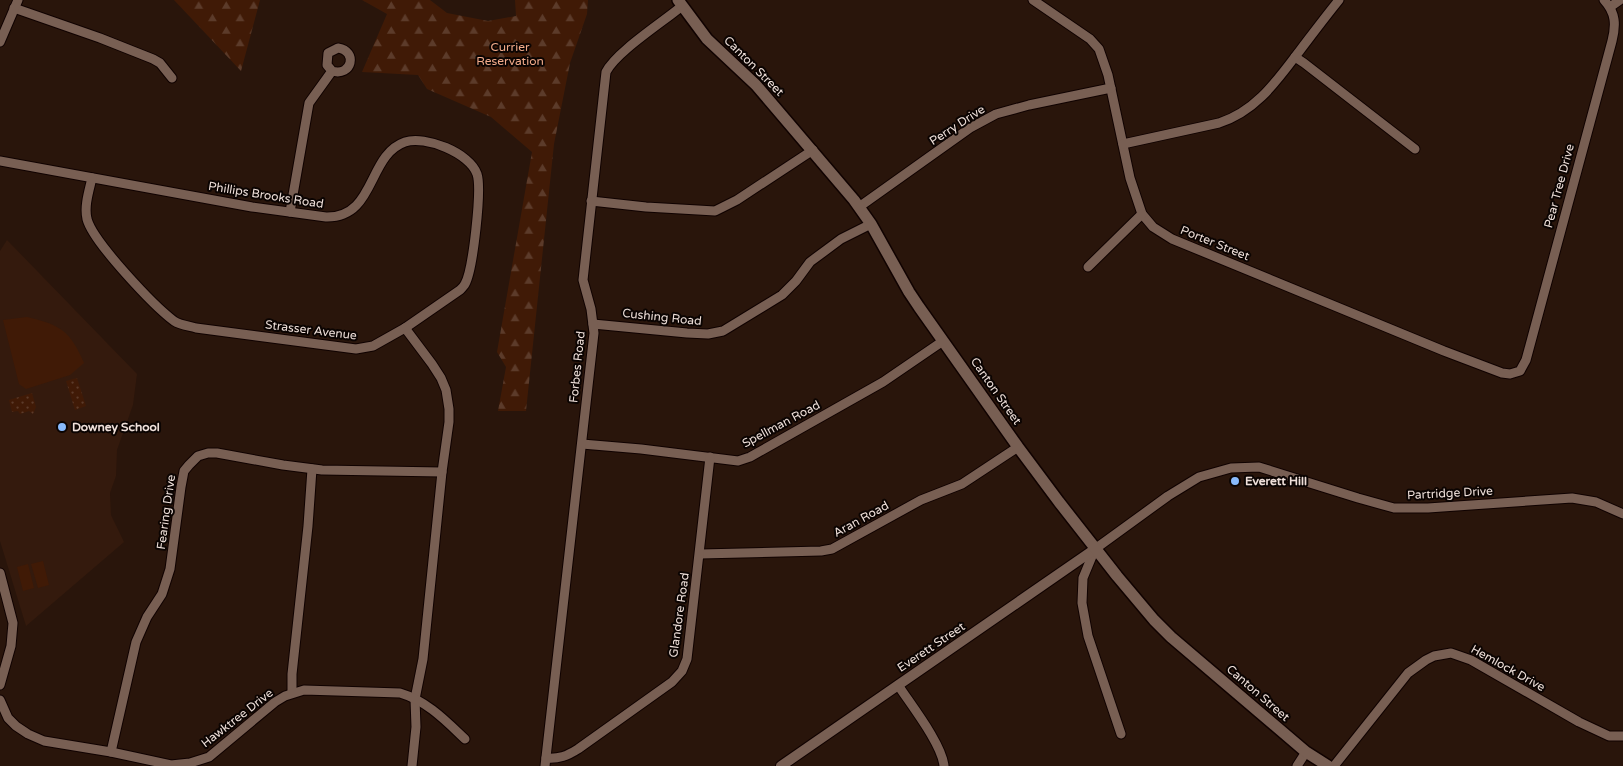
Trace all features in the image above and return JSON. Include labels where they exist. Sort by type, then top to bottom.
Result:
[{"type":"main road","name":"Canton Street","points":[[680,3],[707,39],[756,85],[813,150],[859,207],[871,224],[908,292],[1018,447],[1117,576],[1167,633],[1306,752],[1328,766]]},
{"type":"street","name":"Porter Street","points":[[1033,0],[1095,44],[1105,63],[1130,178],[1142,214],[1154,227],[1166,236],[1207,254],[1444,351],[1502,373],[1510,374],[1520,370]]},
{"type":"street","points":[[1124,144],[1219,123],[1242,113],[1267,92],[1339,0]]},
{"type":"street","points":[[1607,4],[1620,0]]},
{"type":"street","name":"Forbes Road","points":[[545,762],[594,333],[594,324],[582,280],[606,72],[610,64],[680,3]]},
{"type":"street","points":[[0,42],[16,4],[153,59],[160,63],[172,78]]},
{"type":"street","name":"Pear Tree Drive","points":[[1520,370],[1526,360],[1612,41],[1618,15],[1607,4]]},
{"type":"street","points":[[1295,57],[1304,62],[1415,149]]},
{"type":"street","points":[[290,212],[309,104],[332,71]]},
{"type":"street","name":"Perry Drive","points":[[859,207],[970,128],[996,114],[1029,105],[1111,88]]},
{"type":"street","name":"Phillips Brooks Road","points":[[0,161],[252,207],[326,218],[338,218],[348,213],[366,194],[389,153],[404,142],[417,140],[434,142],[471,163],[477,173],[479,182],[478,208],[471,260],[465,284],[460,290],[405,328]]},
{"type":"street","points":[[591,201],[646,207],[715,211],[737,200],[813,150]]},
{"type":"street","name":"Strasser Avenue","points":[[92,178],[86,210],[87,219],[95,237],[141,290],[174,321],[180,324],[205,330],[356,349],[372,346],[405,328]]},
{"type":"street","points":[[1088,267],[1142,214]]},
{"type":"street","name":"Cushing Road","points":[[594,324],[687,333],[708,334],[723,331],[782,296],[810,262],[841,240],[871,224]]},
{"type":"street","points":[[405,328],[432,364],[446,390],[450,422],[442,472],[423,659],[415,699],[416,727],[412,766]]},
{"type":"street","name":"Spellman Road","points":[[582,444],[738,460],[750,457],[847,403],[943,341]]},
{"type":"street","name":"Aran Road","points":[[700,554],[820,551],[834,548],[914,503],[962,484],[1018,447]]},
{"type":"street","name":"Fearing Drive","points":[[111,752],[136,642],[147,618],[162,594],[170,569],[184,471],[198,456],[217,453],[312,468],[442,472]]},
{"type":"street","name":"Glandore Road","points":[[545,762],[567,756],[578,749],[672,682],[682,671],[687,659],[710,457]]},
{"type":"street","name":"Partridge Drive","points":[[1095,549],[1168,496],[1199,477],[1231,468],[1259,466],[1394,508],[1428,508],[1572,498],[1596,502],[1623,514]]},
{"type":"street","points":[[292,694],[292,674],[308,526],[312,468]]},
{"type":"street","points":[[1095,549],[1083,578],[1082,603],[1088,636],[1120,734]]},
{"type":"street","name":"Everett Street","points":[[781,766],[1095,549]]},
{"type":"street","points":[[0,573],[13,623],[11,646],[0,685]]},
{"type":"street","name":"Hemlock Drive","points":[[1334,766],[1408,673],[1434,656],[1450,653],[1471,660],[1579,722],[1609,736],[1623,736]]},
{"type":"street","points":[[898,685],[931,735],[940,752],[944,766]]},
{"type":"street","name":"Hawktree Drive","points":[[0,700],[8,718],[16,726],[44,741],[111,752],[171,765],[190,763],[209,757],[275,702],[304,690],[400,693],[432,709],[465,739]]},
{"type":"street","points":[[1297,766],[1306,752]]},
{"type":"shaded area","name":"Downey School","points":[[7,240],[137,374],[133,405],[117,450],[116,476],[110,493],[111,515],[124,542],[26,626],[0,541],[0,251]]},
{"type":"green space","points":[[174,0],[260,0],[241,71]]},
{"type":"green space","name":"Currier Reservation","points":[[362,0],[430,0],[447,13],[488,21],[516,16],[515,0],[588,0],[587,14],[570,63],[554,144],[526,411],[498,411],[506,367],[497,352],[532,152],[491,117],[427,89],[418,75],[362,72],[387,14]]},
{"type":"green space","points":[[27,317],[48,323],[63,331],[74,343],[84,363],[70,375],[26,389],[19,384],[3,320]]},
{"type":"green space","points":[[77,378],[86,406],[75,410],[66,381]]},
{"type":"green space","points":[[32,393],[36,407],[33,414],[29,411],[20,414],[18,411],[12,412],[9,400]]},
{"type":"green space","points":[[43,561],[49,585],[38,588],[31,564]]},
{"type":"green space","points":[[28,564],[34,588],[23,591],[17,567]]},
{"type":"place","name":"Downey School","points":[[62,427]]},
{"type":"place","name":"Everett Hill","points":[[1235,481]]}]
